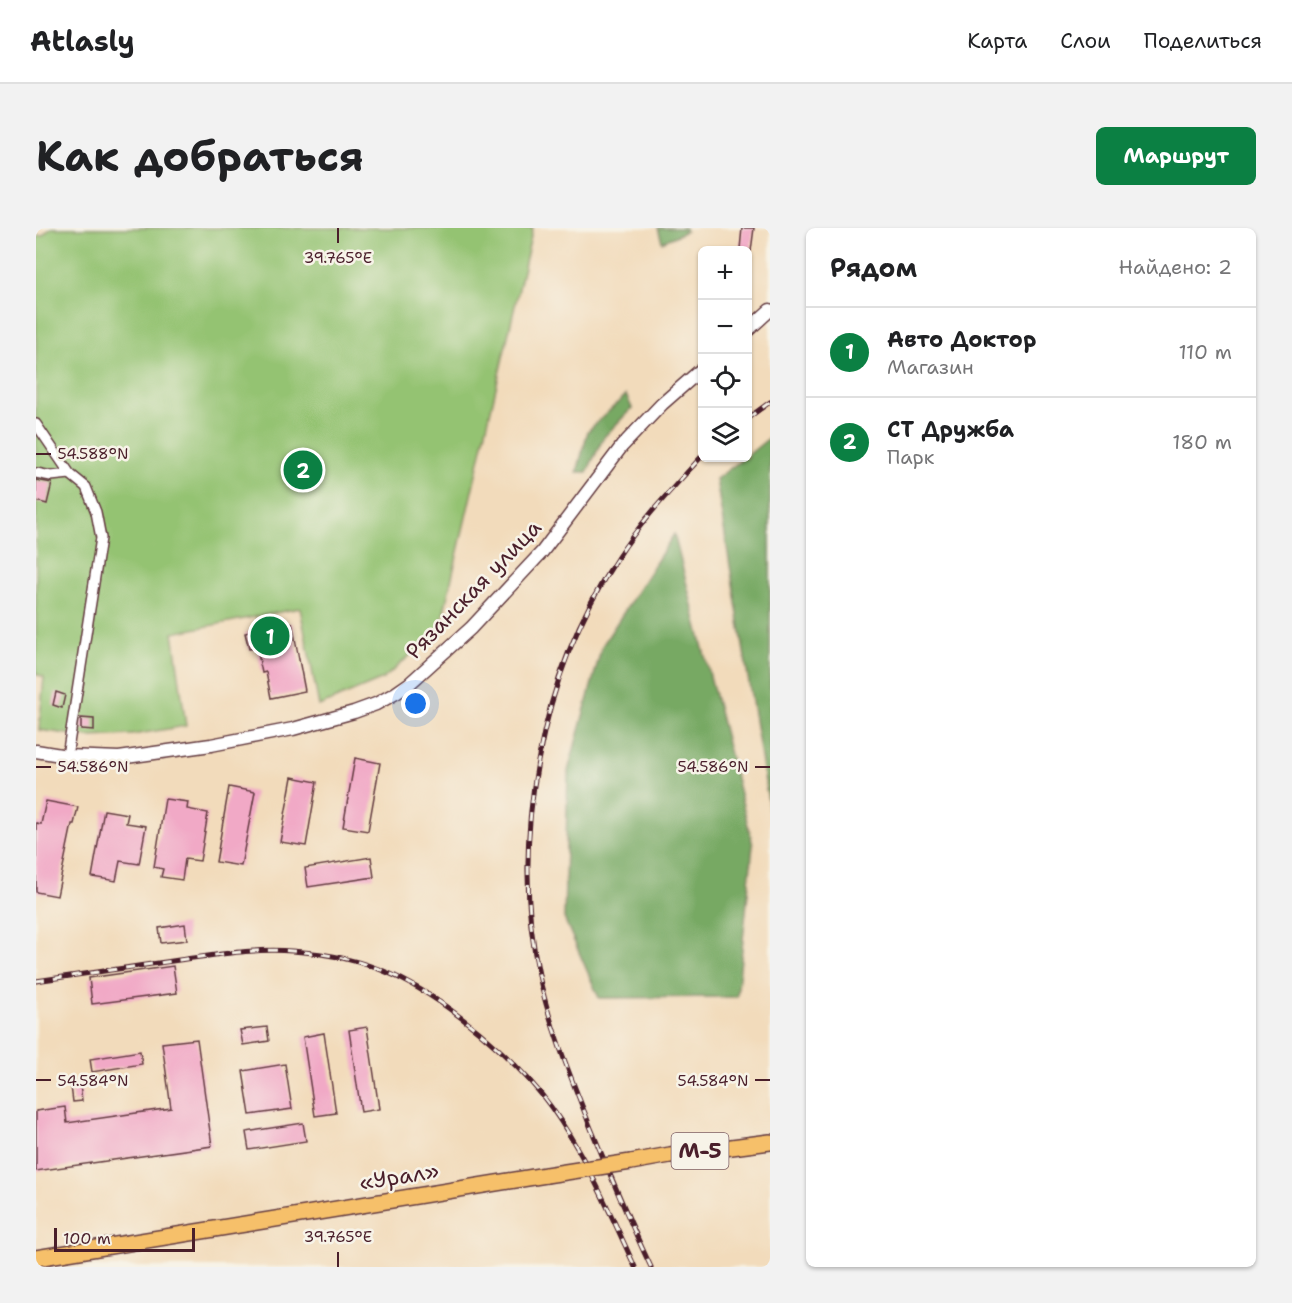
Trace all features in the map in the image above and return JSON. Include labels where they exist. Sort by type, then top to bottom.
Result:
[{"type":"highway","name":"«Урал»","points":[[36,1258],[546,1174],[770,1142]]},
{"type":"street","points":[[752,326],[770,310]]},
{"type":"street","name":"Рязанская улица","points":[[36,751],[67,756],[119,758],[211,745],[293,729],[376,704],[396,693],[471,628],[542,552],[622,446],[662,404],[698,372]]},
{"type":"street","points":[[36,424],[70,474],[86,487],[96,512],[101,538],[67,756]]},
{"type":"street","points":[[36,472],[51,477],[70,474]]},
{"type":"green space","points":[[51,228],[533,228],[440,629],[383,679],[319,706],[300,608],[173,633],[186,726],[132,735],[90,737],[39,730],[44,677],[36,674],[36,236],[42,236]]},
{"type":"green space","points":[[658,228],[685,228],[686,231],[662,242]]},
{"type":"green space","points":[[626,395],[632,408],[604,437],[587,472],[577,472],[588,431]]},
{"type":"green space","points":[[770,437],[770,813],[716,479],[739,462],[752,462],[752,452]]},
{"type":"green space","points":[[674,534],[753,845],[737,997],[599,998],[564,918],[568,771],[602,646]]},
{"type":"building","points":[[742,228],[754,228],[752,246],[740,246]]},
{"type":"building","points":[[36,480],[52,483],[47,504],[36,501]]},
{"type":"building","points":[[292,623],[305,691],[271,698],[266,672],[262,673],[257,648],[249,649],[245,633]]},
{"type":"building","points":[[56,692],[65,695],[62,708],[53,705]]},
{"type":"building","points":[[81,718],[94,719],[94,730],[81,729]]},
{"type":"building","points":[[355,758],[380,763],[368,831],[343,827]]},
{"type":"building","points":[[292,777],[317,782],[306,846],[280,842]]},
{"type":"building","points":[[229,787],[255,792],[241,866],[216,862]]},
{"type":"building","points":[[165,799],[188,802],[187,809],[208,813],[200,861],[185,859],[182,880],[161,877],[163,869],[154,867]]},
{"type":"building","points":[[46,801],[78,807],[74,824],[72,824],[57,896],[36,892],[36,823],[41,824]]},
{"type":"building","points":[[104,810],[128,814],[126,823],[146,826],[139,864],[120,861],[116,881],[92,877]]},
{"type":"building","points":[[371,857],[374,877],[308,887],[305,868]]},
{"type":"building","points":[[185,924],[187,940],[161,943],[159,928]]},
{"type":"building","points":[[173,966],[177,993],[92,1004],[89,978]]},
{"type":"building","points":[[267,1027],[269,1041],[243,1045],[240,1030]]},
{"type":"building","points":[[367,1027],[379,1109],[361,1112],[349,1030]]},
{"type":"building","points":[[324,1033],[336,1113],[315,1116],[303,1037]]},
{"type":"building","points":[[197,1039],[212,1146],[36,1171],[36,1111],[65,1107],[67,1123],[171,1108],[162,1043]]},
{"type":"building","points":[[140,1051],[142,1064],[92,1072],[90,1059]]},
{"type":"building","points":[[285,1064],[292,1109],[250,1115],[243,1071]]},
{"type":"building","points":[[80,1085],[82,1101],[73,1102],[71,1086]]},
{"type":"building","points":[[303,1123],[306,1141],[249,1150],[246,1132]]},
{"type":"railway","points":[[752,415],[770,402]]},
{"type":"railway","points":[[651,1267],[588,1121],[561,1052],[544,998],[531,927],[528,872],[530,816],[538,761],[551,706],[569,653],[591,603],[637,530],[698,460]]},
{"type":"railway","points":[[36,981],[221,954],[264,950],[320,954],[346,959],[393,975],[436,999],[479,1032],[535,1087],[551,1107],[575,1145],[597,1185],[635,1267]]},
{"type":"place","name":"СТ Дружба","points":[[303,470]]},
{"type":"place","name":"Авто Доктор","points":[[270,636]]}]
